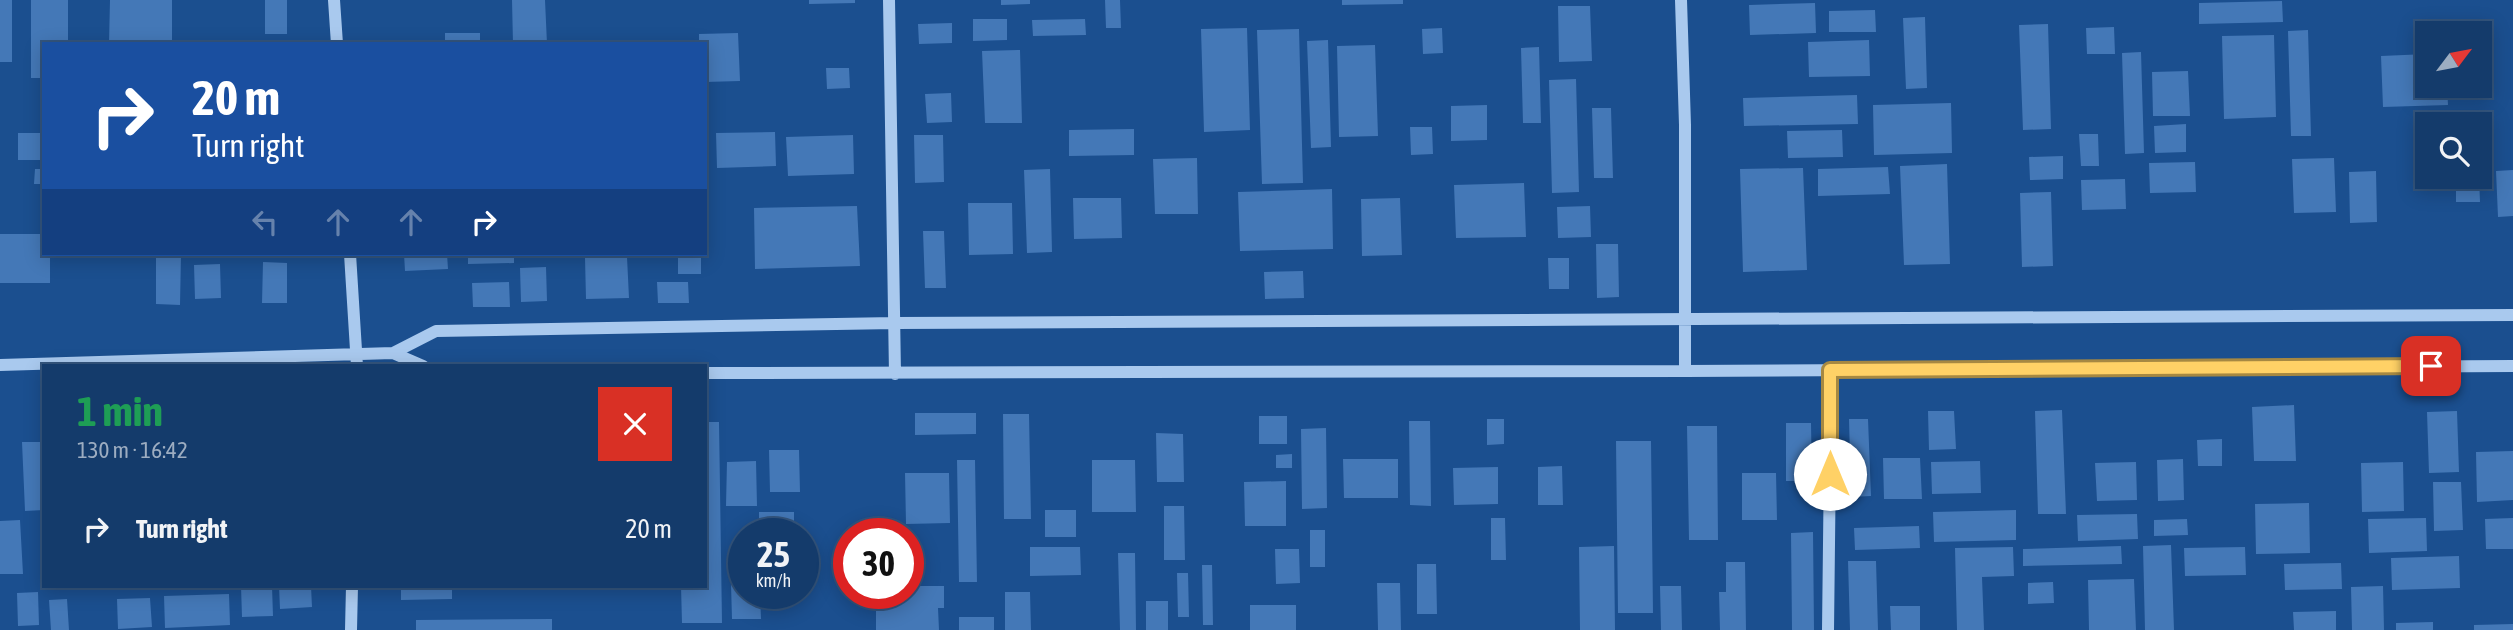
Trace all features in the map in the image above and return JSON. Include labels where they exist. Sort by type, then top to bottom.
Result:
[{"type":"street","points":[[334,0],[337,42]]},
{"type":"street","points":[[889,0],[895,374]]},
{"type":"street","points":[[1681,0],[1685,125],[1685,371]]},
{"type":"street","points":[[351,256],[357,360]]},
{"type":"street","points":[[71,364],[357,360],[393,354],[436,331],[895,323],[2513,315]]},
{"type":"street","points":[[393,354],[418,364]]},
{"type":"street","points":[[0,365],[42,364]]},
{"type":"street","points":[[707,373],[2513,366]]},
{"type":"street","points":[[1828,630],[1830,370]]},
{"type":"street","points":[[351,630],[352,588]]},
{"type":"building","points":[[0,0],[12,0],[12,62],[0,62]]},
{"type":"building","points":[[31,0],[68,0],[68,42],[42,42],[42,78],[31,78]]},
{"type":"building","points":[[110,0],[172,0],[172,42],[109,42]]},
{"type":"building","points":[[265,0],[287,0],[287,34],[265,34]]},
{"type":"building","points":[[512,0],[545,0],[547,42],[513,42]]},
{"type":"building","points":[[809,0],[855,0],[855,3],[809,4]]},
{"type":"building","points":[[1001,0],[1030,0],[1030,4],[1001,5]]},
{"type":"building","points":[[1105,0],[1120,0],[1121,28],[1106,28]]},
{"type":"building","points":[[1342,0],[1403,0],[1403,4],[1342,5]]},
{"type":"building","points":[[2282,1],[2283,22],[2199,24],[2199,3]]},
{"type":"building","points":[[1815,3],[1816,33],[1750,35],[1749,5]]},
{"type":"building","points":[[1558,6],[1590,6],[1592,61],[1559,62]]},
{"type":"building","points":[[1875,10],[1876,32],[1829,32],[1829,11]]},
{"type":"building","points":[[1925,17],[1927,88],[1906,89],[1903,18]]},
{"type":"building","points":[[973,19],[1007,19],[1007,40],[973,41]]},
{"type":"building","points":[[1085,19],[1086,35],[1033,36],[1032,20]]},
{"type":"building","points":[[952,23],[952,43],[919,44],[918,24]]},
{"type":"building","points":[[2048,24],[2051,129],[2023,130],[2019,25]]},
{"type":"building","points":[[2114,27],[2115,54],[2087,54],[2086,28]]},
{"type":"building","points":[[1247,28],[1250,130],[1204,132],[1201,29]]},
{"type":"building","points":[[1442,28],[1443,53],[1423,54],[1422,29]]},
{"type":"building","points":[[1299,29],[1303,183],[1262,184],[1257,30]]},
{"type":"building","points":[[2308,30],[2311,136],[2291,136],[2288,31]]},
{"type":"building","points":[[445,33],[480,33],[480,42],[445,42]]},
{"type":"building","points":[[738,33],[740,81],[707,82],[707,42],[699,42],[699,34]]},
{"type":"building","points":[[2274,35],[2276,117],[2224,119],[2222,36]]},
{"type":"building","points":[[1328,40],[1331,147],[1311,148],[1307,41]]},
{"type":"building","points":[[1869,40],[1870,76],[1809,77],[1808,42]]},
{"type":"building","points":[[1375,45],[1378,136],[1339,137],[1337,46]]},
{"type":"building","points":[[1539,47],[1541,123],[1523,123],[1521,48]]},
{"type":"building","points":[[1020,50],[1022,123],[985,123],[982,51]]},
{"type":"building","points":[[2141,52],[2144,153],[2125,154],[2122,53]]},
{"type":"building","points":[[2415,55],[2415,98],[2448,98],[2448,105],[2383,107],[2381,56]]},
{"type":"building","points":[[826,68],[849,68],[850,88],[827,89]]},
{"type":"building","points":[[2188,71],[2190,116],[2153,116],[2152,72]]},
{"type":"building","points":[[1576,79],[1579,192],[1552,193],[1549,80]]},
{"type":"building","points":[[951,93],[952,122],[927,123],[925,94]]},
{"type":"building","points":[[1857,95],[1858,124],[1744,126],[1743,98]]},
{"type":"building","points":[[1951,103],[1952,153],[1874,155],[1873,105]]},
{"type":"building","points":[[1487,105],[1487,140],[1451,141],[1451,106]]},
{"type":"building","points":[[1592,108],[1611,108],[1613,178],[1594,178]]},
{"type":"building","points":[[2186,124],[2186,152],[2155,153],[2154,126]]},
{"type":"building","points":[[1410,127],[1432,127],[1433,154],[1411,155]]},
{"type":"building","points":[[1134,129],[1134,155],[1069,156],[1069,130]]},
{"type":"building","points":[[1842,130],[1843,157],[1788,158],[1787,131]]},
{"type":"building","points":[[775,132],[776,166],[717,168],[716,133]]},
{"type":"building","points":[[18,133],[42,133],[42,160],[18,160]]},
{"type":"building","points":[[2079,134],[2098,134],[2099,166],[2081,166]]},
{"type":"building","points":[[853,135],[854,174],[788,176],[786,137]]},
{"type":"building","points":[[914,135],[943,135],[944,182],[915,183]]},
{"type":"building","points":[[2063,156],[2063,179],[2030,180],[2029,157]]},
{"type":"building","points":[[1197,158],[1198,214],[1155,214],[1153,159]]},
{"type":"building","points":[[2334,158],[2336,212],[2294,213],[2292,159]]},
{"type":"building","points":[[2195,162],[2196,192],[2150,193],[2149,163]]},
{"type":"building","points":[[1947,164],[1950,264],[1904,265],[1900,166]]},
{"type":"building","points":[[1888,167],[1890,194],[1818,196],[1818,169]]},
{"type":"building","points":[[1803,168],[1807,270],[1743,272],[1740,169]]},
{"type":"building","points":[[35,169],[42,169],[42,184],[34,184]]},
{"type":"building","points":[[1050,169],[1052,252],[1027,253],[1024,170]]},
{"type":"building","points":[[2513,170],[2513,216],[2498,217],[2496,171]]},
{"type":"building","points":[[2376,171],[2377,222],[2350,223],[2349,172]]},
{"type":"building","points":[[2125,179],[2126,209],[2082,210],[2081,180]]},
{"type":"building","points":[[1524,183],[1526,237],[1456,238],[1454,185]]},
{"type":"building","points":[[1332,189],[1333,249],[1240,251],[1238,192]]},
{"type":"building","points":[[2456,189],[2479,189],[2480,202],[2456,202]]},
{"type":"building","points":[[2051,192],[2053,266],[2022,267],[2020,193]]},
{"type":"building","points":[[1073,198],[1121,198],[1122,238],[1074,239]]},
{"type":"building","points":[[1400,198],[1402,255],[1362,256],[1361,199]]},
{"type":"building","points":[[968,203],[1012,203],[1013,254],[969,255]]},
{"type":"building","points":[[857,206],[860,266],[755,269],[754,208]]},
{"type":"building","points":[[1590,206],[1591,237],[1558,238],[1557,207]]},
{"type":"building","points":[[923,231],[944,231],[946,288],[925,288]]},
{"type":"building","points":[[0,234],[42,234],[42,256],[50,256],[50,283],[0,283]]},
{"type":"building","points":[[1596,244],[1618,244],[1619,297],[1597,298]]},
{"type":"building","points":[[156,256],[181,256],[180,305],[156,304]]},
{"type":"building","points":[[198,256],[253,256],[253,257]]},
{"type":"building","points":[[404,256],[447,256],[448,269],[405,271]]},
{"type":"building","points":[[468,256],[514,256],[514,263],[468,264]]},
{"type":"building","points":[[678,256],[701,256],[701,274],[678,274]]},
{"type":"building","points":[[627,257],[629,298],[586,299],[585,258]]},
{"type":"building","points":[[1548,258],[1569,258],[1569,289],[1549,289]]},
{"type":"building","points":[[263,262],[287,263],[287,303],[262,303]]},
{"type":"building","points":[[220,264],[221,298],[195,299],[194,265]]},
{"type":"building","points":[[546,267],[547,301],[521,302],[520,268]]},
{"type":"building","points":[[1303,271],[1304,298],[1265,299],[1264,272]]},
{"type":"building","points":[[509,282],[510,307],[473,307],[472,283]]},
{"type":"building","points":[[657,282],[688,282],[689,303],[658,303]]},
{"type":"building","points":[[2294,405],[2296,461],[2254,461],[2252,407]]},
{"type":"building","points":[[2062,410],[2066,514],[2038,514],[2035,411]]},
{"type":"building","points":[[1928,411],[1954,411],[1956,449],[1929,450]]},
{"type":"building","points":[[2457,411],[2459,472],[2429,473],[2427,412]]},
{"type":"building","points":[[915,413],[976,413],[976,434],[915,435]]},
{"type":"building","points":[[1003,414],[1029,414],[1031,519],[1004,519]]},
{"type":"building","points":[[1259,416],[1287,416],[1287,444],[1259,444]]},
{"type":"building","points":[[1487,419],[1504,419],[1504,444],[1487,445]]},
{"type":"building","points":[[1849,419],[1868,419],[1871,496],[1851,497]]},
{"type":"building","points":[[1409,421],[1430,421],[1431,506],[1410,505]]},
{"type":"building","points":[[707,422],[719,422],[722,623],[682,623],[681,588],[707,588]]},
{"type":"building","points":[[1786,423],[1811,423],[1812,481],[1786,481]]},
{"type":"building","points":[[1687,426],[1717,426],[1718,540],[1689,540]]},
{"type":"building","points":[[1326,428],[1327,508],[1302,509],[1301,429]]},
{"type":"building","points":[[1156,433],[1183,434],[1184,482],[1157,482]]},
{"type":"building","points":[[2222,439],[2222,466],[2198,466],[2197,440]]},
{"type":"building","points":[[1616,441],[1651,441],[1653,613],[1618,613]]},
{"type":"building","points":[[22,442],[42,442],[42,510],[25,511]]},
{"type":"building","points":[[769,450],[799,450],[800,492],[770,492]]},
{"type":"building","points":[[2513,451],[2513,500],[2477,502],[2476,452]]},
{"type":"building","points":[[1292,454],[1292,468],[1276,468],[1276,455]]},
{"type":"building","points":[[1883,458],[1920,458],[1922,499],[1884,499]]},
{"type":"building","points":[[1343,459],[1398,459],[1398,498],[1344,498]]},
{"type":"building","points":[[2183,459],[2184,500],[2158,501],[2157,460]]},
{"type":"building","points":[[957,460],[975,460],[977,582],[959,582]]},
{"type":"building","points":[[1092,460],[1135,460],[1136,512],[1092,512]]},
{"type":"building","points":[[756,461],[757,506],[726,506],[727,462]]},
{"type":"building","points":[[1980,461],[1981,493],[1932,494],[1931,462]]},
{"type":"building","points":[[2136,462],[2137,500],[2097,501],[2095,463]]},
{"type":"building","points":[[2403,462],[2404,511],[2362,512],[2361,463]]},
{"type":"building","points":[[1562,466],[1563,505],[1538,505],[1538,467]]},
{"type":"building","points":[[1498,467],[1498,504],[1454,505],[1453,468]]},
{"type":"building","points":[[905,473],[949,473],[950,523],[924,524],[924,518],[906,518]]},
{"type":"building","points":[[1742,473],[1776,473],[1777,520],[1742,520]]},
{"type":"building","points":[[1286,481],[1286,526],[1245,526],[1244,482]]},
{"type":"building","points":[[2433,482],[2461,482],[2463,530],[2434,531]]},
{"type":"building","points":[[2309,503],[2310,553],[2256,554],[2255,504]]},
{"type":"building","points":[[1164,506],[1184,506],[1185,560],[1164,560]]},
{"type":"building","points":[[1045,510],[1076,510],[1076,537],[1045,537]]},
{"type":"building","points":[[2016,510],[2016,540],[1934,542],[1933,512]]},
{"type":"building","points":[[759,512],[794,512],[794,518],[759,518]]},
{"type":"building","points":[[2137,514],[2138,539],[2078,541],[2077,515]]},
{"type":"building","points":[[1491,518],[1505,518],[1506,560],[1491,560]]},
{"type":"building","points":[[2426,518],[2427,551],[2369,553],[2368,519]]},
{"type":"building","points":[[2513,518],[2513,549],[2486,549],[2485,519]]},
{"type":"building","points":[[2187,519],[2188,535],[2154,536],[2154,520]]},
{"type":"building","points":[[20,520],[23,574],[0,574],[0,521]]},
{"type":"building","points":[[1919,526],[1920,548],[1855,550],[1854,528]]},
{"type":"building","points":[[1310,530],[1325,530],[1325,567],[1310,567]]},
{"type":"building","points":[[1813,532],[1814,630],[1792,630],[1791,533]]},
{"type":"building","points":[[2171,545],[2174,630],[2145,630],[2143,546]]},
{"type":"building","points":[[1614,546],[1615,630],[1580,630],[1579,547]]},
{"type":"building","points":[[2121,546],[2122,564],[2023,566],[2023,549]]},
{"type":"building","points":[[1030,547],[1080,547],[1081,575],[1030,576]]},
{"type":"building","points":[[2013,547],[2014,576],[1982,577],[1984,630],[1957,630],[1955,548]]},
{"type":"building","points":[[2245,547],[2246,575],[2185,576],[2184,548]]},
{"type":"building","points":[[1275,549],[1299,549],[1300,583],[1276,584]]},
{"type":"building","points":[[1118,553],[1135,553],[1136,630],[1120,630]]},
{"type":"building","points":[[2459,556],[2460,588],[2392,590],[2391,558]]},
{"type":"building","points":[[1848,561],[1876,561],[1878,630],[1850,630]]},
{"type":"building","points":[[1726,562],[1745,562],[1746,630],[1720,630],[1719,592],[1726,592]]},
{"type":"building","points":[[2341,563],[2342,589],[2285,590],[2284,564]]},
{"type":"building","points":[[1417,564],[1436,564],[1437,614],[1417,614]]},
{"type":"building","points":[[1202,565],[1212,565],[1213,625],[1203,625]]},
{"type":"building","points":[[1177,573],[1188,573],[1189,617],[1178,617]]},
{"type":"building","points":[[2134,579],[2136,630],[2089,630],[2088,580]]},
{"type":"building","points":[[2053,582],[2054,603],[2028,604],[2028,583]]},
{"type":"building","points":[[1377,583],[1400,583],[1401,630],[1378,630]]},
{"type":"building","points":[[924,586],[944,586],[944,608],[938,608],[939,630],[876,630],[876,609],[924,609]]},
{"type":"building","points":[[1660,586],[1681,586],[1682,630],[1661,630]]},
{"type":"building","points":[[2383,586],[2384,630],[2352,630],[2351,587]]},
{"type":"building","points":[[241,588],[272,588],[273,616],[242,617]]},
{"type":"building","points":[[279,588],[311,588],[312,607],[280,609]]},
{"type":"building","points":[[401,588],[452,588],[452,599],[401,600]]},
{"type":"building","points":[[38,592],[39,625],[18,626],[17,593]]},
{"type":"building","points":[[1005,592],[1030,592],[1031,630],[1005,630]]},
{"type":"building","points":[[229,594],[230,625],[165,628],[164,596]]},
{"type":"building","points":[[150,598],[152,627],[118,629],[117,599]]},
{"type":"building","points":[[67,599],[69,630],[51,630],[49,600]]},
{"type":"building","points":[[1146,601],[1168,601],[1168,630],[1146,630]]},
{"type":"building","points":[[1250,605],[1296,605],[1296,630],[1250,630]]},
{"type":"building","points":[[1890,606],[1920,606],[1920,630],[1891,630]]},
{"type":"building","points":[[732,609],[761,609],[761,619],[732,619]]},
{"type":"building","points":[[2336,611],[2336,630],[2294,630],[2293,612]]},
{"type":"building","points":[[959,617],[994,617],[994,630],[959,630]]},
{"type":"building","points":[[552,619],[552,630],[416,630],[416,620]]},
{"type":"building","points":[[2433,622],[2433,630],[2396,630],[2396,623]]},
{"type":"building","points":[[2513,624],[2513,630],[2474,630],[2474,625]]},
{"type":"route","points":[[1830,474],[1830,370],[2431,366]]}]
